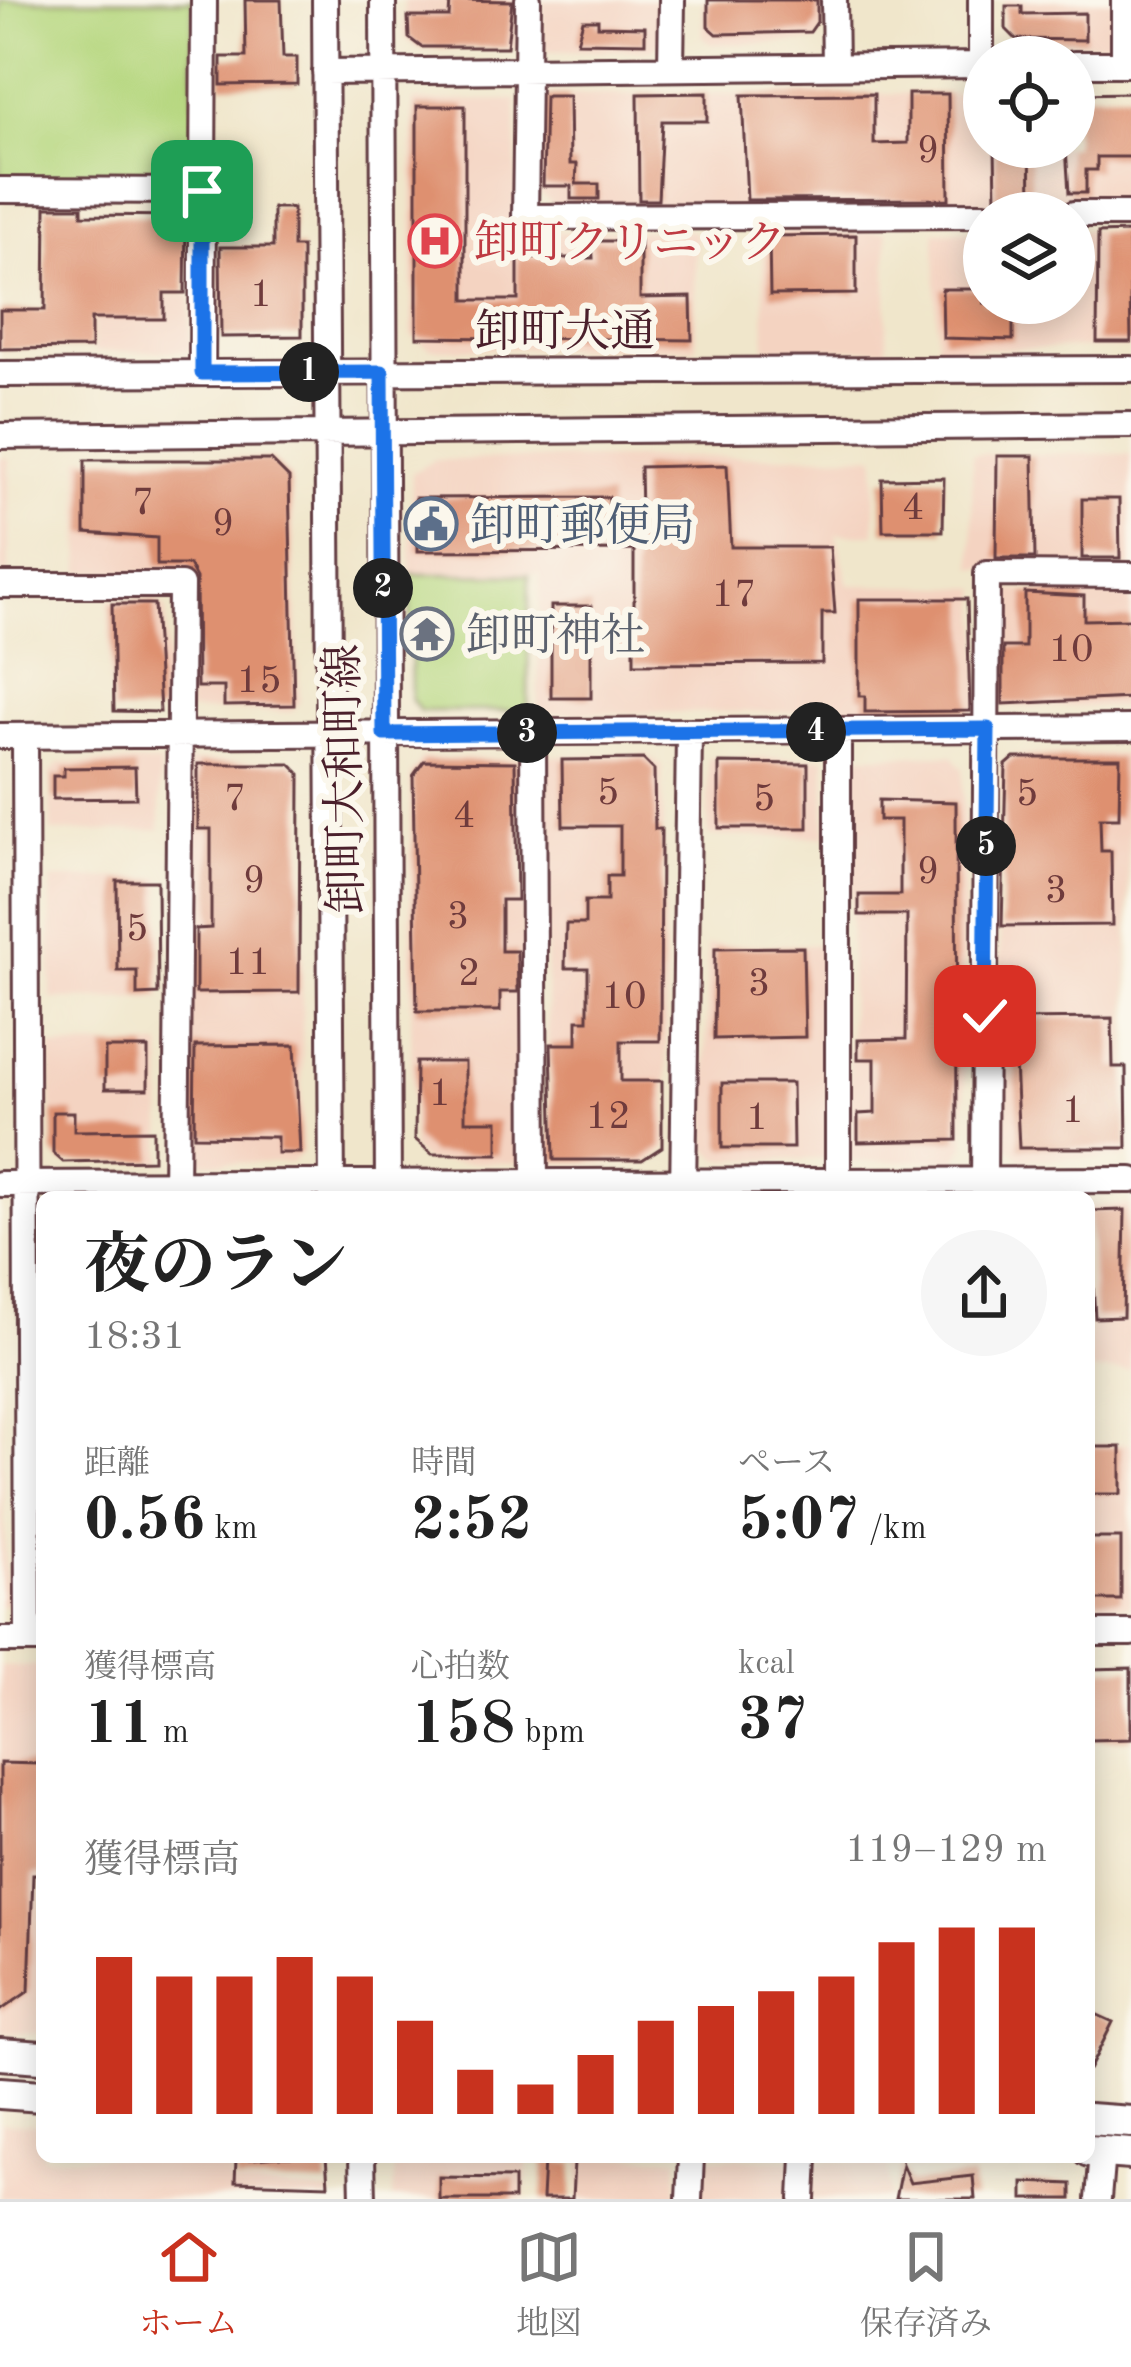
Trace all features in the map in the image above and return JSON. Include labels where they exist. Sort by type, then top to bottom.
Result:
[{"type":"main road","points":[[0,2054],[36,2057]]},
{"type":"main road","points":[[0,2093],[36,2096]]},
{"type":"main road","points":[[1095,2119],[1131,2122]]},
{"type":"street","points":[[202,373],[204,0]]},
{"type":"street","name":"卸町大和町線","points":[[325,0],[332,1190]]},
{"type":"street","name":"卸町大和町線","points":[[383,0],[388,1190]]},
{"type":"street","points":[[528,0],[525,217],[963,214]]},
{"type":"street","points":[[671,68],[672,0]]},
{"type":"street","points":[[834,0],[835,66]]},
{"type":"street","points":[[981,0],[982,36]]},
{"type":"street","points":[[1095,64],[1128,64],[1124,0]]},
{"type":"street","points":[[325,72],[963,65]]},
{"type":"street","points":[[0,190],[202,191]]},
{"type":"street","points":[[1095,214],[1131,214]]},
{"type":"street","name":"卸町大通","points":[[0,374],[1131,368]]},
{"type":"street","points":[[0,436],[1131,425]]},
{"type":"street","points":[[983,1189],[987,574],[1131,575]]},
{"type":"street","points":[[0,585],[181,585],[176,1190]]},
{"type":"street","points":[[0,1640],[35,1640],[12,736],[1131,728]]},
{"type":"street","points":[[838,732],[838,1189]]},
{"type":"street","points":[[533,733],[535,1190]]},
{"type":"street","points":[[683,1189],[689,733]]},
{"type":"street","points":[[0,1184],[176,1190],[983,1189],[1131,1180]]},
{"type":"street","points":[[1095,1634],[1131,1634]]},
{"type":"street","points":[[1098,2199],[1107,2153]]},
{"type":"street","points":[[362,2163],[363,2199]]},
{"type":"street","points":[[689,2199],[691,2163]]},
{"type":"street","points":[[803,2199],[805,2163]]},
{"type":"shaded area","points":[[404,0],[521,0],[521,49],[418,49],[404,38]]},
{"type":"shaded area","points":[[543,0],[665,0],[665,36],[653,50],[543,51]]},
{"type":"shaded area","points":[[703,0],[824,0],[824,29],[817,42],[711,44],[703,38]]},
{"type":"shaded area","points":[[1003,0],[1119,0],[1119,43],[1095,43],[1095,36],[1011,36],[1003,29]]},
{"type":"shaded area","points":[[963,93],[963,168],[1095,168],[1095,93],[1131,93],[1131,205],[1095,205],[1095,192],[963,192],[963,206],[561,209],[538,192],[538,95]]},
{"type":"shaded area","points":[[516,100],[517,232],[695,231],[696,348],[431,349],[412,336],[413,101]]},
{"type":"shaded area","points":[[1095,230],[1131,230],[1131,348],[937,349],[935,231],[963,231],[963,324],[1095,324]]},
{"type":"shaded area","points":[[763,231],[887,232],[887,349],[765,348]]},
{"type":"shaded area","points":[[94,295],[190,295],[190,351],[94,352]]},
{"type":"shaded area","points":[[972,454],[1131,454],[1131,567],[973,568]]},
{"type":"shaded area","points":[[876,455],[875,534],[836,534],[849,585],[979,588],[980,711],[538,713],[540,574],[410,574],[412,473],[434,460]]},
{"type":"shaded area","points":[[80,457],[272,458],[291,477],[300,701],[292,712],[189,711],[187,572],[81,572]]},
{"type":"shaded area","points":[[0,458],[9,458],[9,573],[0,573]]},
{"type":"shaded area","points":[[1008,591],[1131,591],[1131,707],[998,707],[997,603]]},
{"type":"shaded area","points":[[155,599],[166,609],[168,713],[110,712],[109,600]]},
{"type":"shaded area","points":[[1129,754],[1127,1158],[1023,1159],[1001,1142],[1000,764],[1012,755]]},
{"type":"shaded area","points":[[648,755],[662,767],[668,1147],[650,1164],[550,1163],[543,756]]},
{"type":"shaded area","points":[[952,755],[963,769],[965,1145],[956,1160],[849,1162],[852,756]]},
{"type":"shaded area","points":[[422,758],[521,759],[526,1163],[425,1162],[412,1149],[410,775]]},
{"type":"shaded area","points":[[708,758],[825,758],[825,837],[708,836]]},
{"type":"shaded area","points":[[291,761],[303,773],[302,1152],[291,1163],[184,1162],[187,762]]},
{"type":"shaded area","points":[[60,763],[160,763],[160,830],[51,832],[50,773]]},
{"type":"shaded area","points":[[161,878],[161,998],[51,999],[51,879]]},
{"type":"shaded area","points":[[707,945],[827,945],[827,1159],[720,1160],[706,1147]]},
{"type":"shaded area","points":[[162,1046],[162,1162],[63,1164],[52,1153],[51,1047]]},
{"type":"shaded area","points":[[1095,1205],[1129,1205],[1131,1371],[1095,1371]]},
{"type":"shaded area","points":[[0,1353],[6,1603],[0,1609]]},
{"type":"shaded area","points":[[1095,1444],[1131,1444],[1130,1606],[1095,1607]]},
{"type":"shaded area","points":[[0,1666],[36,1666],[36,2034],[0,2032]]},
{"type":"shaded area","points":[[0,2123],[36,2125],[36,2163],[231,2163],[231,2184],[330,2192],[330,2199],[0,2199]]},
{"type":"shaded area","points":[[395,2163],[528,2163],[525,2199],[393,2199]]},
{"type":"shaded area","points":[[580,2163],[678,2163],[677,2199],[579,2199]]},
{"type":"shaded area","points":[[698,2163],[796,2163],[795,2199],[696,2199]]},
{"type":"shaded area","points":[[815,2163],[888,2164],[890,2199],[809,2199]]},
{"type":"green space","points":[[0,0],[193,0],[194,158],[181,181],[0,181]]},
{"type":"green space","points":[[410,574],[529,575],[528,711],[420,711],[411,699]]},
{"type":"building","points":[[245,0],[281,0],[283,57],[297,57],[297,84],[221,85],[221,57],[246,57]]},
{"type":"building","points":[[450,0],[512,1],[507,47],[421,47],[409,38],[408,17],[449,17]]},
{"type":"building","points":[[708,0],[817,0],[817,22],[810,32],[717,34],[708,26]]},
{"type":"building","points":[[1006,6],[1022,6],[1022,14],[1085,13],[1085,36],[1013,36],[1006,29]]},
{"type":"building","points":[[583,20],[598,20],[598,26],[645,27],[645,43],[577,42]]},
{"type":"building","points":[[707,93],[707,121],[662,121],[658,200],[639,200],[638,94]]},
{"type":"building","points":[[1131,93],[1131,157],[1097,157],[1097,170],[1086,170],[1086,192],[1069,192],[1067,168],[1095,168],[1095,94]]},
{"type":"building","points":[[874,94],[874,144],[908,143],[908,94],[948,94],[949,199],[747,200],[742,95]]},
{"type":"building","points":[[545,96],[569,96],[570,164],[577,164],[576,184],[599,184],[599,199],[571,199],[571,186],[543,186]]},
{"type":"building","points":[[417,106],[465,106],[465,300],[518,300],[518,258],[593,258],[592,241],[640,241],[640,298],[691,297],[692,340],[417,337]]},
{"type":"building","points":[[995,168],[1030,168],[1031,192],[996,192]]},
{"type":"building","points":[[46,207],[82,207],[82,215],[186,216],[185,293],[164,293],[164,319],[91,319],[91,348],[0,349],[0,310],[45,310]]},
{"type":"building","points":[[273,208],[293,208],[293,247],[302,247],[302,336],[221,337],[220,247],[273,247]]},
{"type":"building","points":[[1129,232],[1131,342],[1097,342],[1098,233]]},
{"type":"building","points":[[856,235],[856,294],[770,295],[769,236]]},
{"type":"building","points":[[942,289],[963,289],[963,324],[1013,324],[1013,340],[943,338]]},
{"type":"building","points":[[997,456],[1033,456],[1035,558],[996,558]]},
{"type":"building","points":[[85,460],[271,460],[289,478],[294,705],[224,706],[224,687],[197,687],[196,578],[189,565],[157,565],[157,538],[85,533]]},
{"type":"building","points":[[727,465],[731,547],[830,547],[835,613],[822,613],[822,663],[634,664],[634,550],[418,551],[418,532],[412,532],[415,498],[609,497],[609,516],[641,514],[640,467]]},
{"type":"building","points":[[944,478],[943,531],[883,531],[882,479]]},
{"type":"building","points":[[1082,499],[1119,499],[1120,558],[1082,558]]},
{"type":"building","points":[[1025,593],[1084,596],[1084,620],[1131,619],[1131,698],[1003,704],[1003,647],[1025,647]]},
{"type":"building","points":[[859,599],[967,599],[970,711],[865,712],[865,696],[859,696]]},
{"type":"building","points":[[112,604],[154,604],[160,712],[114,711]]},
{"type":"building","points":[[551,606],[591,606],[591,698],[551,698]]},
{"type":"building","points":[[1014,758],[1120,758],[1119,818],[1100,818],[1101,851],[1111,851],[1112,925],[1002,926],[1006,765]]},
{"type":"building","points":[[643,759],[654,770],[655,829],[661,829],[660,1041],[621,1041],[621,1081],[662,1081],[662,1147],[642,1160],[554,1160],[551,1044],[577,1044],[577,1020],[588,1020],[588,968],[565,968],[566,924],[585,924],[585,901],[607,901],[607,876],[620,876],[620,826],[563,826],[562,760]]},
{"type":"building","points":[[424,761],[515,762],[517,900],[501,900],[501,951],[517,951],[518,992],[500,992],[500,1011],[417,1011],[413,776]]},
{"type":"building","points":[[719,763],[808,764],[808,828],[719,828]]},
{"type":"building","points":[[198,764],[290,764],[300,774],[299,992],[196,993],[196,929],[211,928],[211,829],[198,829]]},
{"type":"building","points":[[135,767],[136,798],[53,799],[53,776],[64,776],[64,768]]},
{"type":"building","points":[[879,800],[956,802],[957,1140],[858,1142],[858,1114],[875,1113],[875,1059],[858,1059],[858,1040],[906,1039],[907,915],[859,915],[859,895],[900,895],[900,820],[879,820]]},
{"type":"building","points":[[117,881],[157,881],[158,994],[137,995],[137,971],[118,971]]},
{"type":"building","points":[[803,947],[805,1037],[714,1039],[715,948]]},
{"type":"building","points":[[1112,1018],[1113,1067],[1126,1067],[1127,1148],[1019,1148],[1013,1019]]},
{"type":"building","points":[[295,1045],[300,1153],[277,1153],[277,1137],[194,1136],[195,1046]]},
{"type":"building","points":[[105,1048],[148,1048],[148,1089],[105,1089]]},
{"type":"building","points":[[416,1062],[465,1062],[465,1121],[498,1121],[498,1154],[432,1154],[415,1139]]},
{"type":"building","points":[[722,1083],[792,1083],[793,1148],[722,1148]]},
{"type":"building","points":[[53,1112],[74,1112],[74,1131],[153,1130],[153,1160],[63,1162],[53,1153]]},
{"type":"building","points":[[1125,1210],[1123,1317],[1095,1318],[1095,1211]]},
{"type":"building","points":[[1095,1447],[1121,1447],[1121,1494],[1095,1494]]},
{"type":"building","points":[[1095,1538],[1121,1538],[1121,1600],[1095,1600]]},
{"type":"building","points":[[1131,1668],[1131,1739],[1095,1740],[1095,1669]]},
{"type":"building","points":[[0,1763],[36,1764],[29,1991],[0,2011]]},
{"type":"building","points":[[1095,2014],[1113,2022],[1095,2058]]},
{"type":"building","points":[[236,2163],[326,2163],[328,2185],[235,2182]]},
{"type":"building","points":[[544,2163],[574,2163],[572,2199],[542,2199]]},
{"type":"building","points":[[902,2164],[910,2183],[973,2176],[975,2199],[895,2199]]},
{"type":"building","points":[[439,2177],[514,2178],[514,2199],[439,2199]]},
{"type":"building","points":[[1023,2182],[1071,2184],[1071,2199],[1023,2199]]},
{"type":"place","name":"卸町クリニック","points":[[435,241]]},
{"type":"place","name":"卸町郵便局","points":[[431,524]]},
{"type":"place","name":"卸町神社","points":[[427,634]]},
{"type":"route","points":[[202,191],[202,373],[382,372],[384,734],[988,729],[985,1016]]}]
